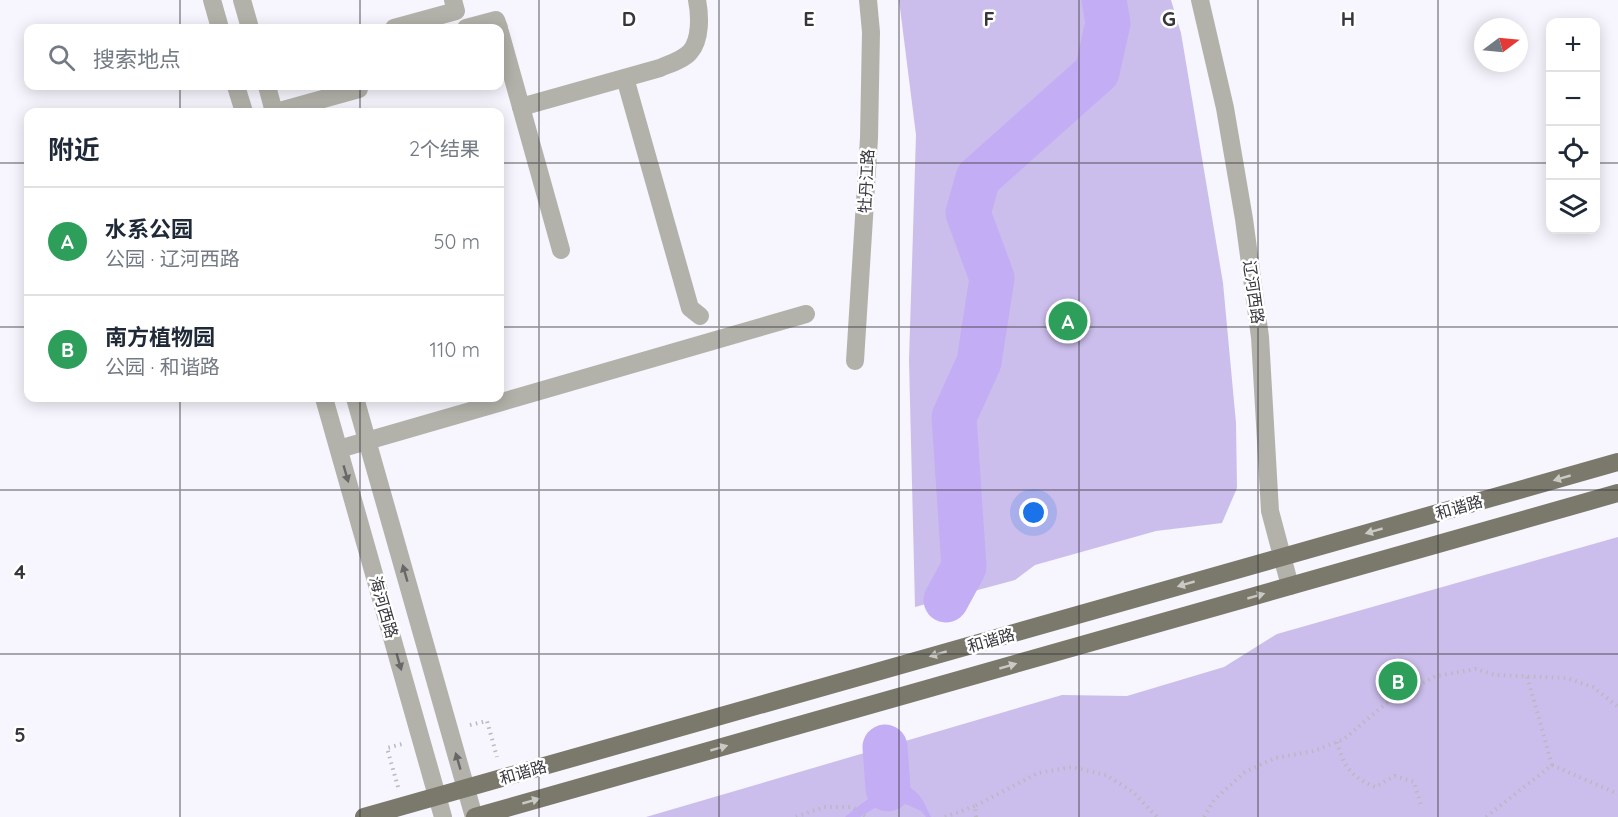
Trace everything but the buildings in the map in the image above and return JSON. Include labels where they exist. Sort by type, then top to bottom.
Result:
[{"type":"main road","name":"和谐路","points":[[364,817],[1618,462]]},
{"type":"main road","name":"和谐路","points":[[475,817],[1618,493]]},
{"type":"street","points":[[212,0],[219,24]]},
{"type":"street","points":[[242,0],[249,24]]},
{"type":"street","points":[[409,24],[456,11],[453,0]]},
{"type":"street","points":[[521,107],[660,68],[691,52],[697,37],[699,21],[697,0]]},
{"type":"street","name":"牡丹江路","points":[[855,361],[868,138],[871,32],[868,0]]},
{"type":"street","name":"辽河西路","points":[[1200,0],[1225,108],[1247,242],[1260,337],[1270,511],[1290,586]]},
{"type":"street","points":[[481,24],[496,20],[497,24]]},
{"type":"street","points":[[504,48],[561,250]]},
{"type":"street","points":[[625,78],[690,308],[700,316]]},
{"type":"street","points":[[237,90],[243,108]]},
{"type":"street","points":[[268,90],[274,108]]},
{"type":"street","points":[[290,108],[355,90]]},
{"type":"street","points":[[504,401],[806,314]]},
{"type":"street","name":"海河西路","points":[[325,402],[443,817]]},
{"type":"street","name":"海河西路","points":[[356,402],[475,817]]},
{"type":"street","points":[[339,449],[499,402]]},
{"type":"path","points":[[1204,817],[1214,800],[1245,772],[1275,758],[1314,751],[1344,740],[1389,701],[1436,676],[1476,669],[1495,675],[1567,678],[1593,687],[1617,706]]},
{"type":"path","points":[[1527,676],[1552,765]]},
{"type":"path","points":[[1337,742],[1343,764],[1359,780],[1375,787],[1395,776],[1414,782],[1420,805]]},
{"type":"path","points":[[387,748],[404,806]]},
{"type":"path","points":[[1552,765],[1618,794]]},
{"type":"path","points":[[1486,817],[1552,765]]},
{"type":"path","points":[[945,817],[975,807],[1038,773],[1072,767],[1106,775],[1133,792],[1157,817]]},
{"type":"path","points":[[796,817],[824,807],[852,807],[866,817]]},
{"type":"path","points":[[975,807],[975,817]]},
{"type":"shaded area","points":[[899,0],[1171,0],[1181,33],[1223,283],[1236,423],[1237,488],[1222,523],[1156,531],[1035,565],[1015,580],[915,607],[909,360],[916,135]]},
{"type":"shaded area","points":[[1618,537],[1618,817],[646,817],[1062,695],[1127,696],[1224,667],[1277,634]]},
{"type":"shaded area","points":[[903,785],[918,794],[931,817],[926,817],[921,811],[901,802],[881,804],[860,817],[845,817],[872,797]]},
{"type":"waterway","points":[[946,600],[964,567],[954,417],[979,362],[992,278],[968,213],[978,178],[1097,72],[1108,23],[1104,0]]},
{"type":"waterway","points":[[885,747],[888,789]]},
{"type":"place","name":"水系公园","points":[[1068,321]]},
{"type":"place","name":"南方植物园","points":[[1398,681]]}]
